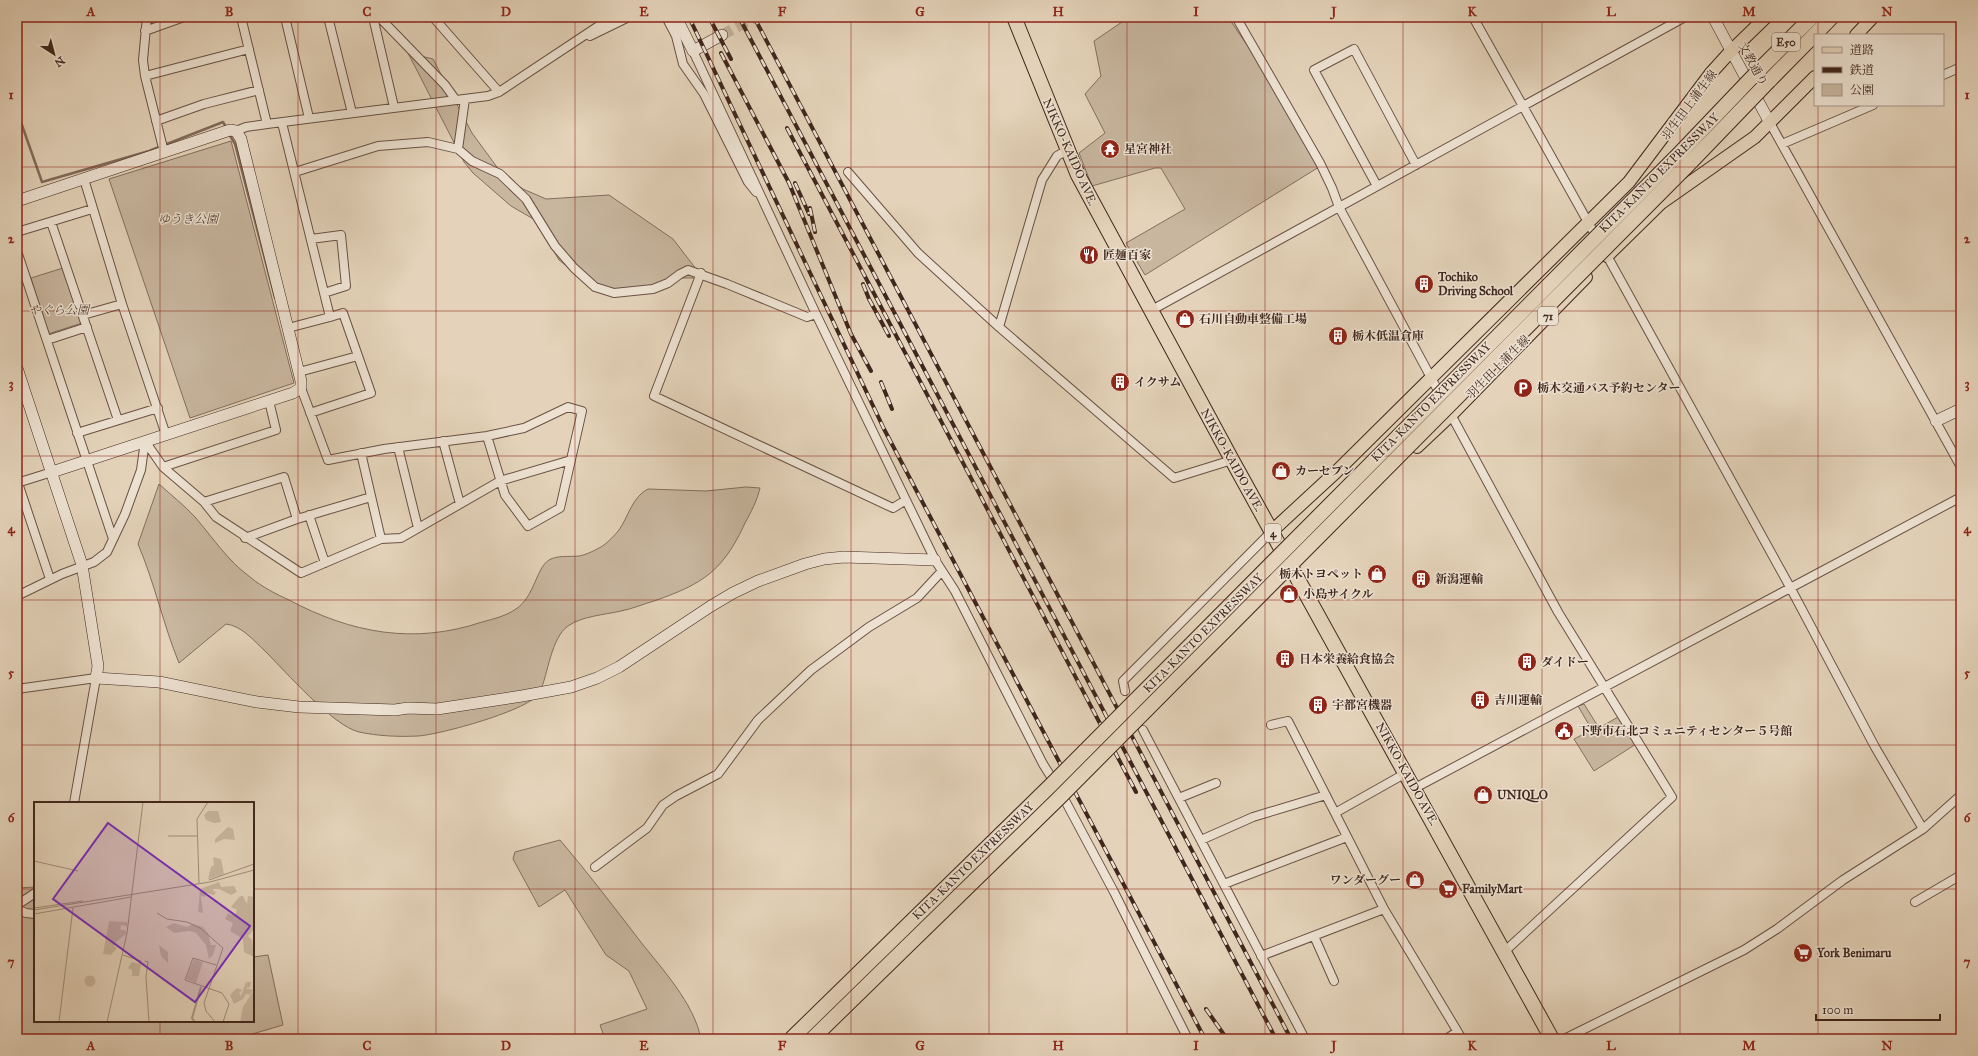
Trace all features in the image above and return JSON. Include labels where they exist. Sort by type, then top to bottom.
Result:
[{"type":"highway","name":"NIKKO-KAIDO AVE.","points":[[1014,17],[1078,175],[1150,311],[1406,772],[1552,1039]]},
{"type":"highway","name":"KITA-KANTO EXPRESSWAY","points":[[791,1039],[1073,763],[1679,154],[1812,17]]},
{"type":"highway","name":"KITA-KANTO EXPRESSWAY","points":[[1815,34],[1832,17]]},
{"type":"highway","name":"KITA-KANTO EXPRESSWAY","points":[[812,1039],[1058,799],[1687,166],[1814,35]]},
{"type":"main road","name":"羽生田上蒲生線","points":[[1272,531],[1310,497],[1588,224],[1641,167],[1702,85],[1731,51],[1766,17]]},
{"type":"main road","points":[[1857,34],[1873,17]]},
{"type":"main road","name":"羽生田上蒲生線","points":[[1291,566],[1451,415],[1661,203],[1743,147],[1770,123],[1814,78]]},
{"type":"street","points":[[147,17],[143,60],[145,76],[164,152]]},
{"type":"street","points":[[145,31],[184,17]]},
{"type":"street","points":[[241,17],[267,124]]},
{"type":"street","points":[[284,17],[310,118]]},
{"type":"street","points":[[328,17],[352,113]]},
{"type":"street","points":[[373,17],[394,108]]},
{"type":"street","points":[[379,17],[445,85],[455,99]]},
{"type":"street","points":[[433,17],[499,92]]},
{"type":"street","points":[[18,199],[84,179],[230,130],[236,131],[246,127],[310,118],[488,96],[499,92],[581,38],[617,17]]},
{"type":"street","points":[[581,38],[592,36],[629,17]]},
{"type":"street","points":[[666,17],[676,36],[683,64],[704,94],[748,182],[764,202]]},
{"type":"street","points":[[676,17],[816,314],[935,560],[955,591],[1043,764],[1114,892],[1188,1039]]},
{"type":"street","points":[[1236,17],[1320,163],[1332,188],[1338,207],[1558,612],[1672,797],[1504,952]]},
{"type":"street","points":[[1473,17],[1790,587],[1875,747],[1923,829]]},
{"type":"street","points":[[1150,311],[1685,17]]},
{"type":"street","name":"文教通り","points":[[1713,17],[1770,123]]},
{"type":"street","points":[[693,51],[722,35]]},
{"type":"street","points":[[145,76],[249,49]]},
{"type":"street","points":[[1377,186],[1314,70],[1354,49],[1416,165]]},
{"type":"street","points":[[1944,75],[1961,67]]},
{"type":"street","points":[[156,121],[204,104],[259,90]]},
{"type":"street","points":[[458,149],[465,99]]},
{"type":"street","points":[[1782,144],[1871,106]]},
{"type":"street","points":[[282,122],[330,317]]},
{"type":"street","points":[[1770,123],[1961,467]]},
{"type":"street","points":[[236,131],[241,139],[299,372],[301,388],[328,460],[398,447],[487,436],[524,428],[568,407],[582,411],[560,508],[528,526],[505,494],[487,436]]},
{"type":"street","points":[[295,172],[378,146],[428,142],[458,149],[472,161],[500,174],[526,199],[555,246],[574,268],[596,287],[614,293],[653,289],[668,284],[680,274],[688,270],[807,317],[816,314]]},
{"type":"street","points":[[999,327],[1042,180],[1051,163],[1057,156],[1067,150]]},
{"type":"street","points":[[848,172],[918,253],[999,327],[1174,478],[1232,460]]},
{"type":"street","points":[[84,179],[122,304],[166,434]]},
{"type":"street","points":[[17,232],[92,209]]},
{"type":"street","points":[[51,222],[118,420]]},
{"type":"street","points":[[311,240],[341,236],[346,286],[324,293]]},
{"type":"street","points":[[17,251],[113,539]]},
{"type":"street","points":[[700,274],[654,396],[893,508],[906,500]]},
{"type":"street","points":[[83,315],[122,304]]},
{"type":"street","points":[[288,328],[343,313],[371,393],[310,413]]},
{"type":"street","points":[[47,340],[87,327]]},
{"type":"street","points":[[299,372],[358,356]]},
{"type":"street","points":[[17,368],[82,565],[98,666],[74,802]]},
{"type":"street","points":[[50,579],[17,482],[269,401],[293,393],[301,388]]},
{"type":"street","points":[[163,467],[276,430],[269,401]]},
{"type":"street","points":[[77,433],[158,408]]},
{"type":"street","points":[[1936,421],[1961,409]]},
{"type":"street","points":[[145,441],[163,467],[204,502],[216,517],[245,538],[300,573],[381,539],[401,538],[500,481],[571,460]]},
{"type":"street","points":[[17,596],[50,579],[82,565],[94,562],[107,552],[125,514],[141,470],[145,441]]},
{"type":"street","points":[[443,441],[460,504]]},
{"type":"street","points":[[398,447],[418,528]]},
{"type":"street","points":[[361,453],[381,539]]},
{"type":"street","points":[[204,502],[284,477],[298,519]]},
{"type":"street","points":[[245,538],[309,515],[371,497]]},
{"type":"street","points":[[1414,788],[1961,497]]},
{"type":"street","points":[[309,515],[325,563]]},
{"type":"street","points":[[1125,691],[1123,681],[1272,531]]},
{"type":"street","points":[[17,689],[96,678],[159,682],[257,702],[299,707],[395,710],[408,708],[437,709],[572,687],[597,678],[618,667],[733,593],[758,581],[805,564],[824,559],[844,557],[935,560]]},
{"type":"street","points":[[595,867],[648,828],[663,806],[676,796],[718,774],[758,720],[811,670],[869,627],[917,598],[942,571]]},
{"type":"street","points":[[1271,725],[1288,721],[1384,910],[1462,1039]]},
{"type":"street","points":[[1143,730],[1305,1039]]},
{"type":"street","points":[[1335,813],[1406,772]]},
{"type":"street","points":[[1179,798],[1216,783]]},
{"type":"street","points":[[1201,840],[1253,817],[1326,795]]},
{"type":"street","points":[[1564,1039],[1744,950],[1777,929],[1843,880],[1923,829],[1961,795]]},
{"type":"street","points":[[818,1039],[1063,799]]},
{"type":"street","points":[[1224,884],[1347,836]]},
{"type":"street","points":[[1915,902],[1961,875]]},
{"type":"street","points":[[17,905],[34,894]]},
{"type":"street","points":[[17,909],[26,913],[34,914]]},
{"type":"street","points":[[1261,956],[1384,910]]},
{"type":"street","points":[[1314,936],[1334,981]]},
{"type":"street","points":[[1446,1039],[1457,1032]]},
{"type":"green space","points":[[1121,17],[1228,17],[1251,51],[1319,167],[1145,275],[1126,243],[1185,209],[1161,168],[1155,168],[1092,186],[1079,153],[1105,133],[1085,94],[1101,76],[1094,41],[1122,22]]},
{"type":"green space","points":[[408,53],[433,59],[472,133],[502,174],[523,189],[546,199],[609,195],[673,239],[703,278],[681,278],[625,294],[600,286],[580,277],[559,260],[535,220],[511,206],[473,173],[464,162]]},
{"type":"green space","name":"ゆうき公園","points":[[231,141],[294,383],[190,418],[109,179]]},
{"type":"green space","name":"やぐら公園","points":[[63,268],[82,323],[48,334],[31,278]]},
{"type":"green space","points":[[159,484],[195,517],[221,549],[242,571],[264,587],[312,611],[336,621],[359,628],[407,634],[432,633],[457,629],[504,615],[516,609],[527,597],[541,569],[549,560],[556,557],[579,556],[604,545],[619,530],[638,497],[648,489],[706,491],[746,487],[760,488],[754,506],[728,553],[710,574],[699,582],[654,601],[629,609],[586,618],[568,626],[562,632],[554,647],[540,692],[533,699],[503,714],[463,726],[429,735],[403,736],[359,732],[348,728],[336,720],[310,697],[252,638],[232,625],[226,624],[179,663],[138,544]]},
{"type":"green space","points":[[1584,704],[1599,728],[1618,717],[1636,744],[1594,771],[1574,739],[1592,730],[1578,706]]},
{"type":"green space","points":[[560,840],[601,890],[676,987],[692,1012],[701,1039],[605,1039],[600,1025],[647,1009],[629,971],[606,955],[565,890],[539,907],[513,859],[515,852]]},
{"type":"green space","points":[[34,887],[34,1022],[254,1022],[254,957],[268,955],[283,1025],[235,1039],[17,1039],[17,888]]},
{"type":"waterway","points":[[17,111],[42,182],[149,151],[223,122],[226,127]]},
{"type":"waterway","points":[[229,134],[235,144],[275,298]]},
{"type":"tunnel","points":[[722,35],[755,17]]},
{"type":"railway","points":[[689,17],[884,429],[1205,1039]]},
{"type":"railway","points":[[709,17],[731,59]]},
{"type":"railway","points":[[739,17],[1276,1039]]},
{"type":"railway","points":[[754,17],[1291,1039]]},
{"type":"railway","points":[[721,53],[789,183],[851,334],[871,371]]},
{"type":"railway","points":[[787,128],[1136,792]]},
{"type":"railway","points":[[795,183],[809,214]]},
{"type":"railway","points":[[810,208],[815,232]]},
{"type":"railway","points":[[863,284],[869,299],[889,336]]},
{"type":"railway","points":[[881,382],[892,409]]},
{"type":"railway","points":[[1206,1009],[1227,1039]]},
{"type":"place","name":"星宮神社","points":[[1110,149]]},
{"type":"place","name":"匠麺百家","points":[[1089,255]]},
{"type":"place","name":"Tochiko Driving School","points":[[1424,284]]},
{"type":"place","name":"石川自動車整備工場","points":[[1185,319]]},
{"type":"place","name":"栃木低温倉庫","points":[[1338,336]]},
{"type":"place","name":"イクサム","points":[[1120,382]]},
{"type":"place","name":"栃木交通バス予約センター","points":[[1523,388]]},
{"type":"place","name":"カーセブン","points":[[1281,471]]},
{"type":"place","name":"栃木トヨペット","points":[[1377,574]]},
{"type":"place","name":"新潟運輸","points":[[1421,579]]},
{"type":"place","name":"小島サイクル","points":[[1289,594]]},
{"type":"place","name":"日本栄養給食協会","points":[[1285,659]]},
{"type":"place","name":"ダイドー","points":[[1527,662]]},
{"type":"place","name":"吉川運輸","points":[[1480,700]]},
{"type":"place","name":"宇都宮機器","points":[[1318,705]]},
{"type":"place","name":"下野市石北コミュニティセンター５号館","points":[[1564,731]]},
{"type":"place","name":"UNIQLO","points":[[1483,795]]},
{"type":"place","name":"ワンダーグー","points":[[1415,880]]},
{"type":"place","name":"FamilyMart","points":[[1448,889]]},
{"type":"place","name":"York Benimaru","points":[[1803,953]]}]
